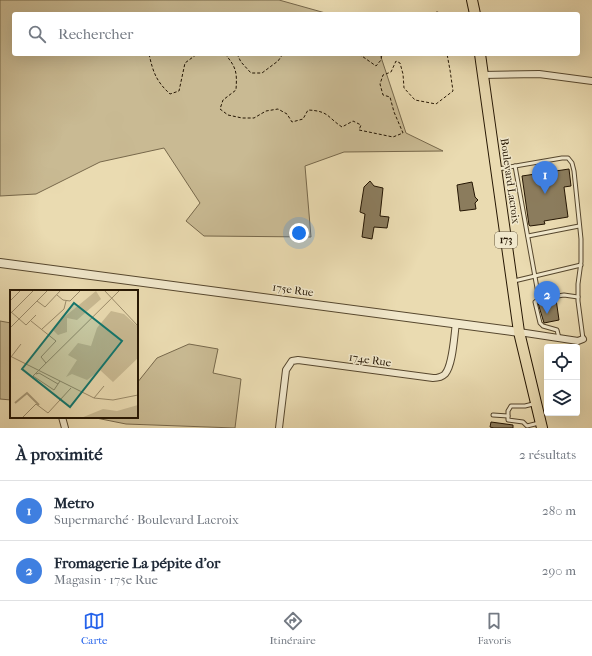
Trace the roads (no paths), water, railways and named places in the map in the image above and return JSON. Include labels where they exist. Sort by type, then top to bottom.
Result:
[{"type":"main road","points":[[472,0],[474,12]]},
{"type":"main road","name":"Boulevard Lacroix","points":[[480,56],[520,332],[541,425]]},
{"type":"street","points":[[482,75],[539,74],[592,81]]},
{"type":"street","name":"175e Rue","points":[[0,262],[578,341],[583,339]]},
{"type":"street","name":"174e Rue","points":[[279,428],[286,370],[292,361],[298,360],[440,378],[450,367],[456,324]]},
{"type":"street","points":[[62,418],[65,428]]},
{"type":"lane","points":[[496,170],[562,158],[568,158],[572,163],[579,226],[581,265],[578,284],[578,297],[583,339]]},
{"type":"lane","points":[[516,166],[539,299]]},
{"type":"lane","points":[[528,236],[579,226]]},
{"type":"lane","points":[[512,282],[581,265]]},
{"type":"lane","points":[[559,338],[557,330],[544,326],[539,322],[535,302],[539,299],[564,295],[578,297]]},
{"type":"lane","points":[[536,403],[525,406],[511,406],[508,411],[508,420],[523,422],[527,426],[541,425]]},
{"type":"lane","points":[[493,415],[508,416]]},
{"type":"place","name":"Metro","points":[[545,194]]},
{"type":"place","name":"Fromagerie La pépite d'or","points":[[547,314]]}]
